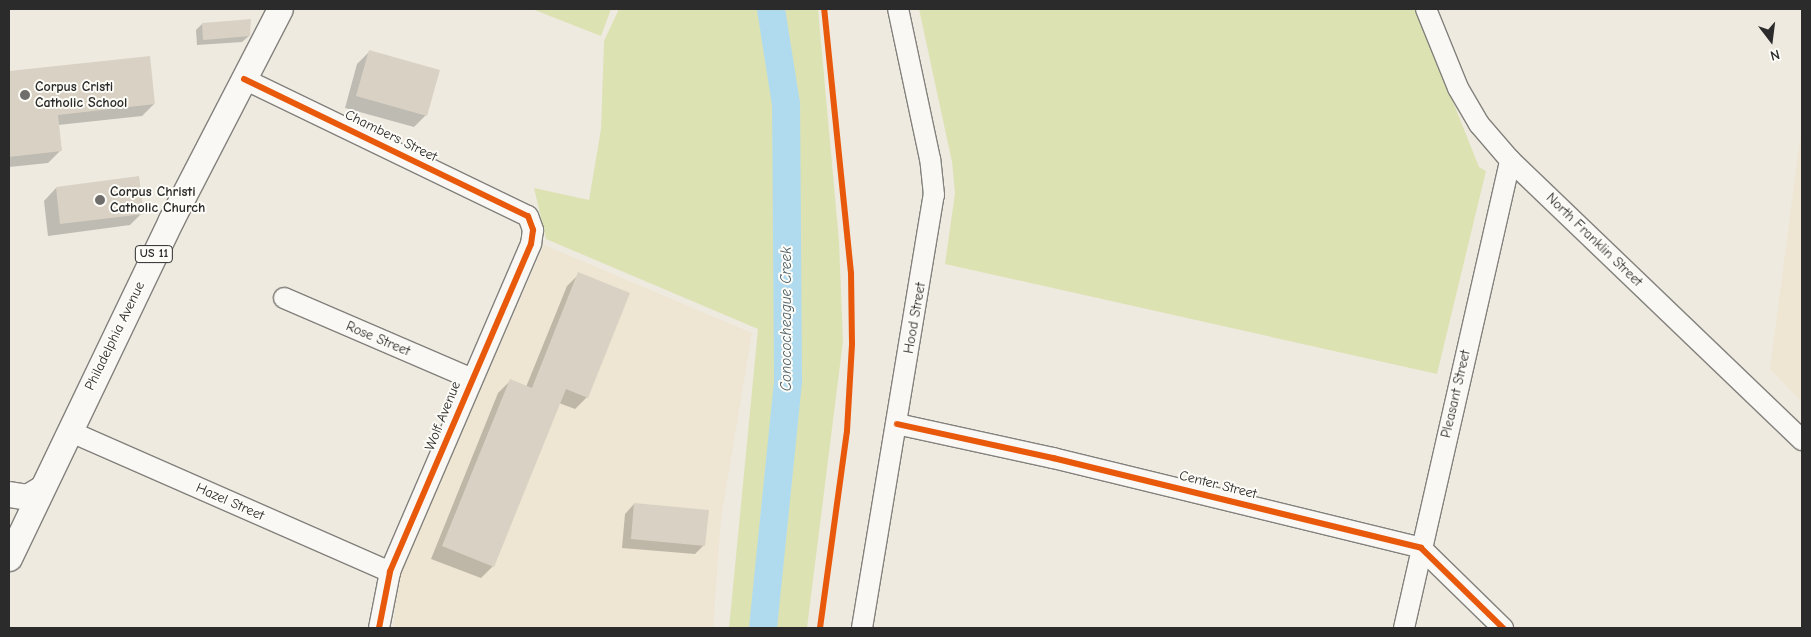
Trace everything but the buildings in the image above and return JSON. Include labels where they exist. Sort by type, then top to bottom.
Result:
[{"type":"main road","name":"Philadelphia Avenue","points":[[9,558],[171,220],[280,9]]},
{"type":"main road","points":[[9,494],[27,497],[42,488]]},
{"type":"street","name":"Hood Street","points":[[862,628],[934,195],[930,159],[898,9]]},
{"type":"street","name":"North Franklin Street","points":[[1426,9],[1458,88],[1480,124],[1510,160],[1802,440]]},
{"type":"street","name":"Chambers Street","points":[[244,79],[528,216]]},
{"type":"street","name":"Pleasant Street","points":[[1404,628],[1510,160]]},
{"type":"street","name":"Wolf Avenue","points":[[379,628],[390,572],[531,244],[533,230],[528,216]]},
{"type":"street","name":"Rose Street","points":[[284,298],[472,379]]},
{"type":"street","name":"Center Street","points":[[897,424],[1053,458],[1421,548]]},
{"type":"street","name":"Hazel Street","points":[[69,431],[390,572]]},
{"type":"street","points":[[1421,548],[1503,628]]},
{"type":"shaded area","points":[[1802,124],[1802,402],[1770,369]]},
{"type":"shaded area","points":[[544,245],[752,333],[721,519],[713,628],[393,628],[398,576]]},
{"type":"green space","points":[[532,9],[611,9],[601,36]]},
{"type":"green space","points":[[619,9],[818,9],[839,241],[843,341],[807,628],[729,628],[758,329],[546,239],[534,188],[589,200],[601,129],[604,41]]},
{"type":"green space","points":[[919,9],[1416,9],[1479,167],[1486,171],[1437,374],[945,264],[955,193],[952,162]]},
{"type":"waterway","name":"Conococheague Creek","points":[[763,628],[788,380],[786,104],[771,9]]},
{"type":"cycle path","points":[[820,628],[847,431],[852,344],[851,273],[824,9]]},
{"type":"cycle path","points":[[244,79],[528,216],[533,230],[531,244],[390,572],[379,628]]},
{"type":"cycle path","points":[[897,424],[1053,458],[1421,548],[1503,628]]},
{"type":"place","name":"Corpus Cristi Catholic School","points":[[25,95]]},
{"type":"place","name":"Corpus Christi Catholic Church","points":[[100,200]]}]
